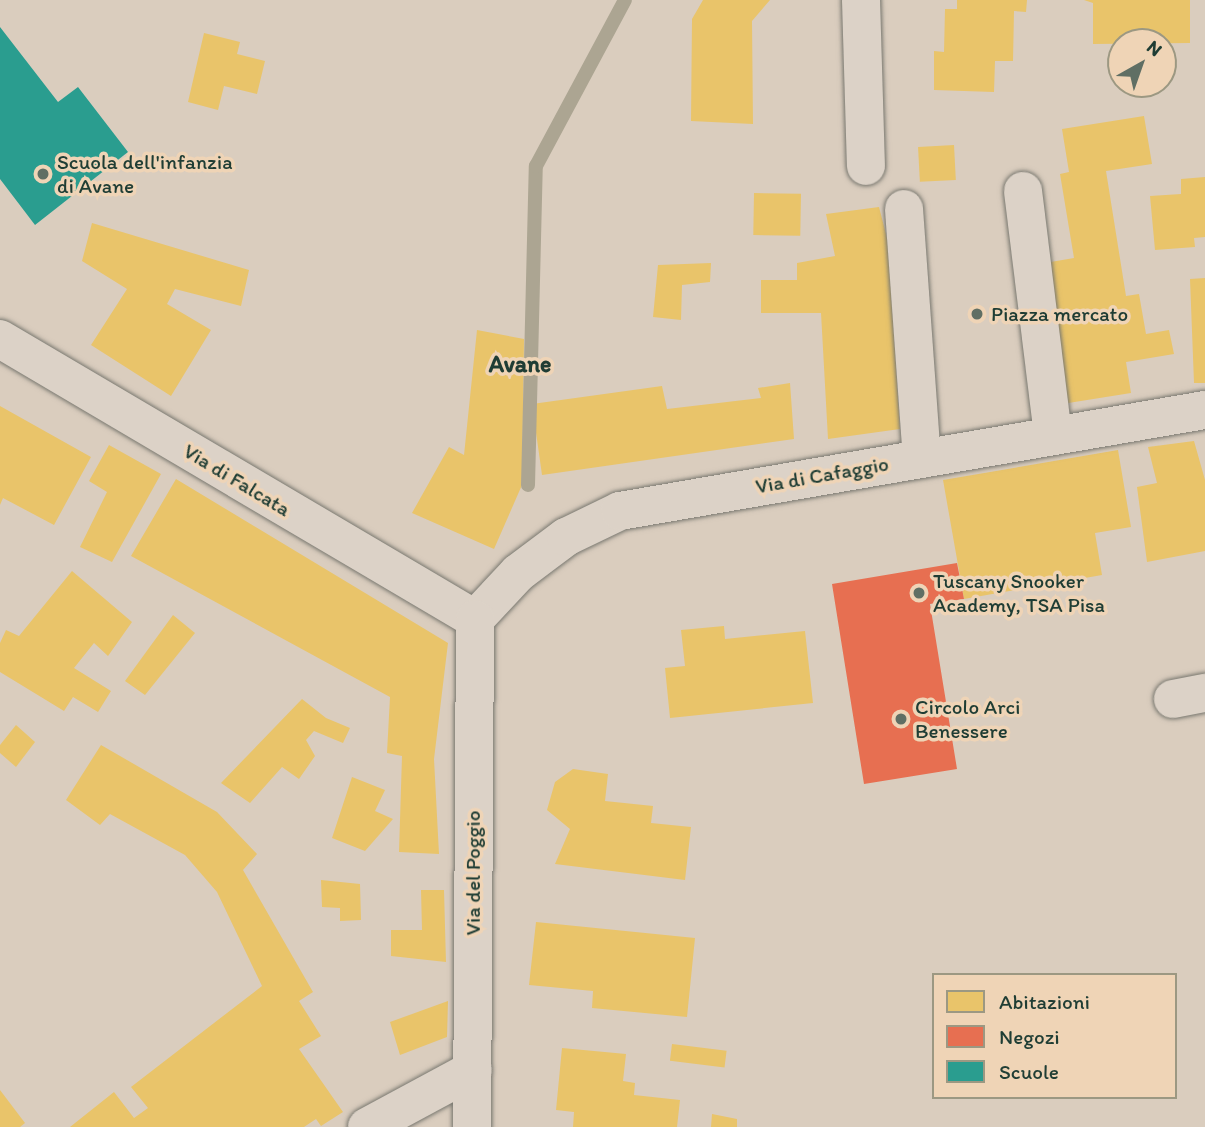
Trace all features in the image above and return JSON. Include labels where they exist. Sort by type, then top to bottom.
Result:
[{"type":"street","points":[[861,0],[866,166]]},
{"type":"street","points":[[1023,191],[1053,435]]},
{"type":"street","points":[[904,209],[922,458]]},
{"type":"street","name":"Via di Falcata","points":[[0,339],[475,619]]},
{"type":"street","name":"Via di Cafaggio","points":[[475,619],[518,573],[566,537],[620,512],[1205,410]]},
{"type":"street","name":"Via del Poggio","points":[[472,1127],[475,619]]},
{"type":"street","points":[[367,1127],[473,1070]]},
{"type":"building: Abitazioni","points":[[703,0],[770,0],[752,21],[753,124],[691,121],[692,19]]},
{"type":"building: Abitazioni","points":[[957,0],[1027,0],[1026,12],[1014,11],[1013,61],[995,61],[994,92],[934,90],[934,51],[944,52],[945,9],[957,9]]},
{"type":"building: Abitazioni","points":[[1084,0],[1190,0],[1190,43],[1177,43],[1177,28],[1107,28],[1107,44],[1093,44],[1093,3]]},
{"type":"building: Abitazioni","points":[[204,33],[240,42],[237,54],[265,61],[257,94],[224,86],[218,110],[188,102]]},
{"type":"building: Abitazioni","points":[[1144,116],[1152,164],[1106,171],[1126,296],[1139,294],[1146,334],[1169,330],[1174,354],[1126,362],[1131,393],[1062,404],[1039,264],[1074,258],[1060,174],[1069,172],[1062,129]]},
{"type":"building: Abitazioni","points":[[954,145],[956,180],[920,182],[918,147]]},
{"type":"building: Abitazioni","points":[[1205,177],[1205,237],[1194,238],[1195,247],[1155,250],[1150,196],[1181,194],[1181,179]]},
{"type":"building: Abitazioni","points":[[754,193],[801,194],[800,236],[753,235]]},
{"type":"building: Abitazioni","points":[[879,207],[888,242],[900,429],[828,439],[821,313],[761,313],[761,280],[797,280],[797,263],[835,256],[826,214]]},
{"type":"building: Abitazioni","points":[[92,223],[249,270],[241,306],[175,289],[167,304],[211,330],[171,396],[91,345],[127,289],[82,261]]},
{"type":"building: Abitazioni","points":[[711,263],[710,282],[682,285],[681,320],[653,317],[658,265]]},
{"type":"building: Abitazioni","points":[[1205,278],[1205,383],[1194,383],[1190,279]]},
{"type":"building: Abitazioni","points":[[477,330],[524,339],[522,485],[494,549],[412,513],[449,447],[464,455]]},
{"type":"building: Abitazioni","points":[[790,383],[794,439],[542,475],[532,404],[662,386],[667,409],[761,398],[758,388]]},
{"type":"building: Abitazioni","points":[[0,406],[91,457],[54,525],[3,498],[0,505]]},
{"type":"building: Abitazioni","points":[[1194,441],[1205,480],[1205,551],[1147,562],[1137,487],[1157,483],[1148,447]]},
{"type":"building: Abitazioni","points":[[109,445],[161,474],[112,562],[80,547],[107,492],[89,481]]},
{"type":"building: Abitazioni","points":[[1118,450],[1131,527],[1095,533],[1102,575],[964,599],[943,480]]},
{"type":"building: Abitazioni","points":[[176,479],[448,643],[434,759],[439,854],[399,852],[402,756],[387,753],[390,697],[131,556]]},
{"type":"building: Abitazioni","points":[[72,571],[132,622],[108,656],[94,643],[74,668],[111,691],[98,712],[73,697],[64,711],[0,672],[0,643],[6,630],[19,636]]},
{"type":"building: Abitazioni","points":[[173,615],[195,633],[145,695],[125,681]]},
{"type":"building: Abitazioni","points":[[724,626],[725,639],[805,631],[813,703],[670,718],[665,668],[685,666],[681,630]]},
{"type":"building: Abitazioni","points":[[302,699],[326,718],[350,728],[343,743],[314,731],[306,740],[315,756],[299,779],[282,767],[250,803],[221,783]]},
{"type":"building: Abitazioni","points":[[16,725],[35,742],[16,767],[0,753],[0,745]]},
{"type":"building: Abitazioni","points":[[101,745],[217,812],[257,854],[243,870],[313,992],[299,1001],[321,1036],[299,1049],[343,1112],[321,1126],[316,1119],[304,1127],[70,1127],[114,1092],[134,1118],[148,1108],[131,1087],[262,986],[217,892],[185,855],[110,814],[100,825],[66,800]]},
{"type":"building: Abitazioni","points":[[573,769],[608,774],[605,801],[653,806],[651,823],[691,827],[685,880],[555,864],[570,829],[547,810],[555,782]]},
{"type":"building: Abitazioni","points":[[352,777],[385,790],[375,811],[393,819],[365,851],[332,838]]},
{"type":"building: Abitazioni","points":[[321,880],[360,884],[361,920],[340,921],[340,908],[322,907]]},
{"type":"building: Abitazioni","points":[[421,890],[444,890],[446,962],[391,956],[391,930],[422,930]]},
{"type":"building: Abitazioni","points":[[536,922],[695,938],[687,1017],[592,1008],[593,991],[529,985]]},
{"type":"building: Abitazioni","points":[[448,1001],[447,1037],[400,1055],[390,1022]]},
{"type":"building: Abitazioni","points":[[672,1044],[727,1051],[725,1068],[670,1061]]},
{"type":"building: Abitazioni","points":[[562,1048],[626,1054],[623,1081],[635,1083],[634,1095],[680,1100],[677,1127],[573,1127],[574,1112],[556,1110]]},
{"type":"building: Abitazioni","points":[[0,1090],[25,1123],[20,1127],[0,1127]]},
{"type":"building: Abitazioni","points":[[712,1114],[737,1119],[737,1127],[711,1127]]},
{"type":"building: Negozi","name":"Circolo Arci Benessere","points":[[957,563],[964,599],[930,604],[957,769],[864,784],[832,584]]},
{"type":"building: Scuole","points":[[0,27],[58,102],[78,87],[128,152],[35,225],[0,179]]},
{"type":"waterway","points":[[528,485],[536,166],[625,0]]},
{"type":"place","name":"Scuola dell'infanzia di Avane","points":[[43,174]]},
{"type":"place","name":"Piazza mercato","points":[[977,314]]},
{"type":"place","name":"Tuscany Snooker Academy, TSA Pisa","points":[[919,593]]},
{"type":"place","name":"Circolo Arci Benessere","points":[[901,719]]},
{"type":"district","name":"Avane","points":[[520,364]]}]
